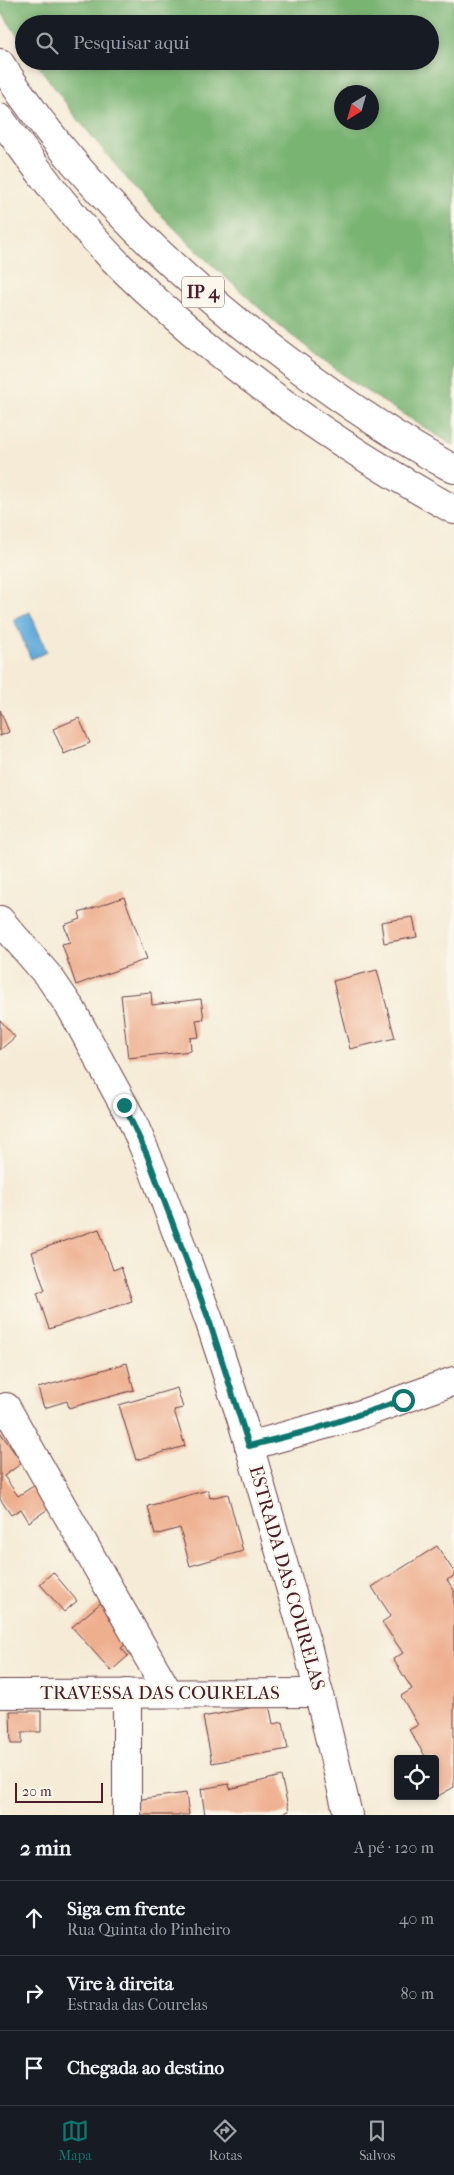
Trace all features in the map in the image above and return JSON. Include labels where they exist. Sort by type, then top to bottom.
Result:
[{"type":"main road","name":"IP 4","points":[[0,62],[55,139],[111,206],[173,266],[240,325],[336,397],[411,446],[454,469]]},
{"type":"main road","name":"IP 4","points":[[0,118],[76,218],[126,272],[181,323],[251,381],[331,437],[399,480],[454,510]]},
{"type":"main road","points":[[0,147],[76,218]]},
{"type":"main road","name":"ESTRADA DAS COURELAS","points":[[0,920],[56,986],[132,1120],[154,1172],[209,1320],[249,1446],[304,1635],[348,1815]]},
{"type":"main road","points":[[249,1446],[353,1417],[454,1381]]},
{"type":"main road","points":[[6,1407],[168,1692]]},
{"type":"main road","points":[[127,1693],[127,1815]]},
{"type":"main road","name":"TRAVESSA DAS COURELAS","points":[[0,1694],[319,1693]]},
{"type":"green space","points":[[0,0],[454,0],[454,446],[355,384],[278,325],[200,254],[137,191],[76,117],[42,70],[439,70],[439,15],[15,15],[15,32],[0,10]]},
{"type":"water","points":[[30,612],[47,652],[31,659],[14,619]]},
{"type":"building","points":[[0,710],[9,732],[0,736]]},
{"type":"building","points":[[79,718],[90,743],[64,754],[53,729]]},
{"type":"building","points":[[124,897],[147,959],[76,985],[62,944],[70,942],[64,925],[81,919],[79,913]]},
{"type":"building","points":[[413,917],[417,937],[384,943],[381,922]]},
{"type":"building","points":[[377,970],[395,1038],[350,1049],[333,981]]},
{"type":"building","points":[[151,992],[152,1005],[201,999],[204,1019],[196,1020],[199,1037],[190,1038],[191,1051],[128,1058],[121,995]]},
{"type":"building","points":[[0,1020],[15,1037],[0,1050]]},
{"type":"building","points":[[99,1229],[113,1270],[121,1267],[132,1301],[49,1329],[37,1293],[45,1291],[32,1252]]},
{"type":"building","points":[[127,1363],[134,1390],[69,1408],[67,1401],[44,1408],[38,1388]]},
{"type":"building","points":[[177,1388],[183,1408],[174,1410],[185,1446],[136,1460],[119,1405]]},
{"type":"building","points":[[0,1432],[22,1463],[4,1476],[18,1496],[35,1485],[51,1507],[29,1522],[21,1509],[11,1515],[0,1499]]},
{"type":"building","points":[[208,1490],[210,1498],[228,1494],[243,1551],[190,1566],[180,1528],[155,1535],[148,1506]]},
{"type":"building","points":[[437,1546],[454,1572],[454,1576],[447,1580],[454,1590],[454,1787],[439,1795],[439,1755],[425,1755],[409,1730],[418,1725],[401,1696],[412,1689],[393,1659],[403,1653],[382,1622],[391,1616],[372,1587]]},
{"type":"building","points":[[53,1572],[77,1601],[64,1612],[40,1584]]},
{"type":"building","points":[[103,1601],[134,1636],[121,1648],[128,1656],[111,1671],[72,1627]]},
{"type":"building","points":[[269,1704],[273,1724],[283,1722],[288,1749],[212,1763],[203,1717]]},
{"type":"building","points":[[10,1711],[41,1711],[41,1732],[22,1732],[22,1744],[11,1744]]},
{"type":"building","points":[[281,1776],[289,1811],[276,1815],[205,1815],[201,1789],[229,1784],[230,1789]]},
{"type":"building","points":[[186,1793],[189,1815],[137,1815],[135,1800]]},
{"type":"route","points":[[124,1105],[147,1155],[209,1320],[249,1446],[312,1430],[403,1400]]}]
